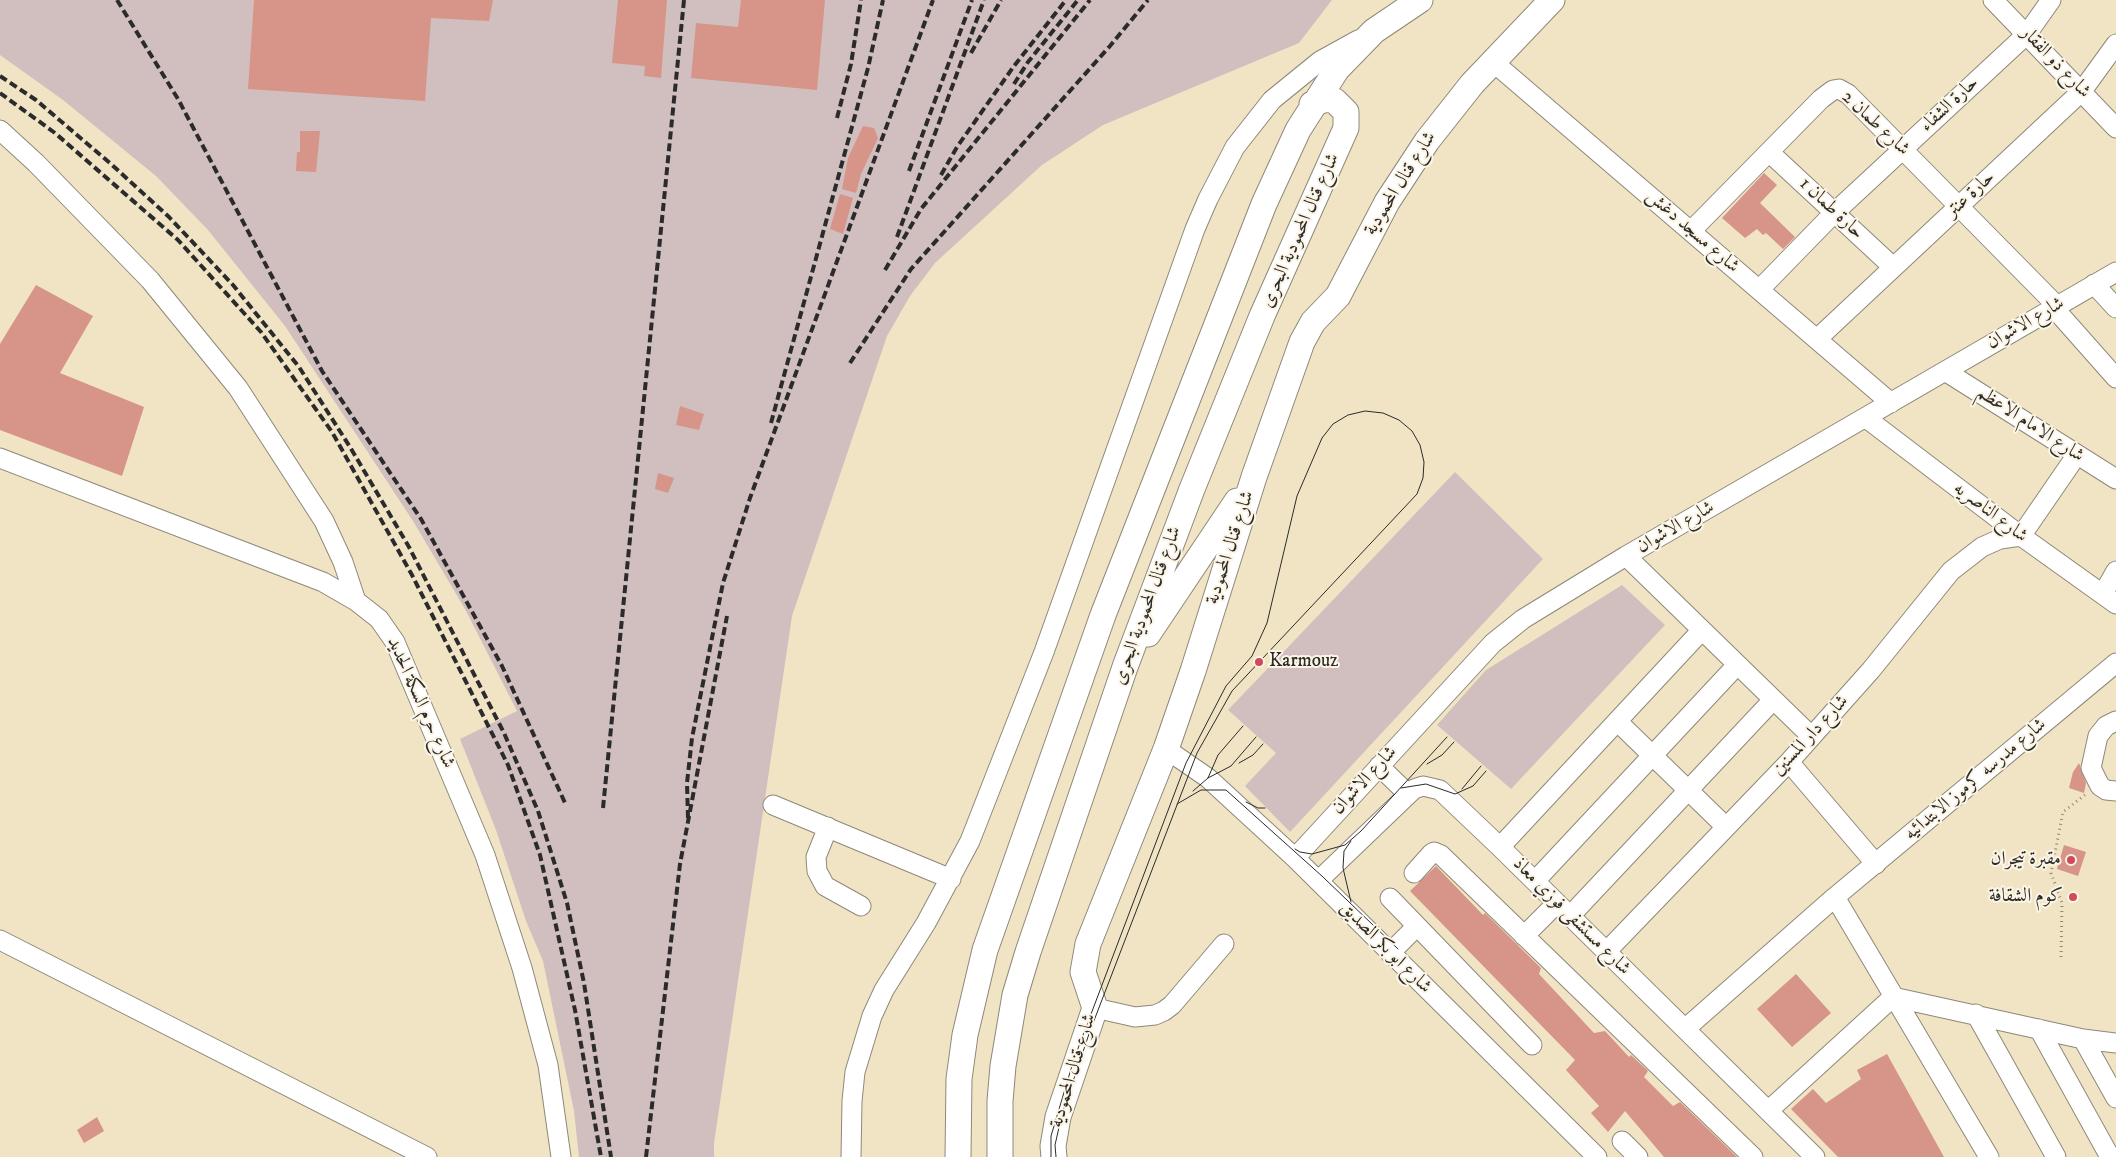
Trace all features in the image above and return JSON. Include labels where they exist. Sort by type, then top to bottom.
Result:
[{"type":"main road","name":"شارع قنال المحمودية البحرى","points":[[958,1157],[959,1079],[965,1035],[983,959],[1004,895],[1128,551],[1264,204],[1288,150],[1312,104],[1337,69],[1354,49],[1374,31],[1420,0]]},
{"type":"main road","name":"شارع قنال المحمودية","points":[[1054,1157],[1053,1146],[1058,1116],[1095,1008],[1093,1000],[1087,991],[1083,972],[1088,944],[1166,749],[1193,671],[1254,477],[1307,332],[1321,312],[1338,296],[1373,226],[1416,156],[1448,112],[1492,61],[1552,0]]},
{"type":"main road","name":"شارع قنال المحمودية البحرى","points":[[1000,1157],[1000,1101],[1003,1066],[1015,995],[1125,667],[1192,489],[1255,334],[1346,128],[1348,120],[1346,112],[1335,100],[1327,99],[1312,104]]},
{"type":"main road","points":[[1125,667],[1254,477]]},
{"type":"street","name":"شارع ذو الفقار","points":[[1993,0],[2116,128]]},
{"type":"street","name":"حارة الشفاء","points":[[1759,290],[1834,213],[2027,34],[2051,0]]},
{"type":"street","points":[[851,1157],[852,1101],[855,1072],[872,1016],[884,990],[951,879],[970,841],[1044,652],[1195,229],[1220,172],[1252,123],[1272,100],[1320,61],[1374,31]]},
{"type":"street","name":"حارة عنتر","points":[[1817,339],[2082,92],[2116,44]]},
{"type":"street","name":"شارع مسجد دغش","points":[[1492,61],[1890,403]]},
{"type":"street","name":"شارع طمان 2","points":[[1691,231],[1821,99],[1832,90],[1839,89],[1959,206],[2056,307],[2116,378]]},
{"type":"street","points":[[0,130],[36,163],[150,280],[238,388],[324,521],[343,562],[356,601]]},
{"type":"street","name":"حارة طمان 1","points":[[1769,152],[1893,267]]},
{"type":"street","name":"شارع الاشوان","points":[[1295,858],[1500,637],[1524,619],[1626,556],[2116,272]]},
{"type":"street","points":[[2094,284],[2116,308]]},
{"type":"street","name":"شارع الامام الاعظم","points":[[1945,371],[2076,456],[2114,471]]},
{"type":"street","name":"شارع الناصريه","points":[[1866,418],[2021,536],[2109,599]]},
{"type":"street","points":[[2021,536],[2076,456]]},
{"type":"street","name":"شارع حرم السكة الحديد","points":[[0,458],[322,582],[356,601],[380,619],[395,642],[485,855],[522,968],[548,1065],[561,1157]]},
{"type":"street","name":"شارع دار المسنين","points":[[1606,952],[1725,826],[1789,762],[1871,670],[1951,571],[1982,547],[2000,539],[2021,536]]},
{"type":"street","points":[[1626,556],[1811,736]]},
{"type":"street","points":[[2109,599],[2116,571]]},
{"type":"street","points":[[1500,847],[1702,630]]},
{"type":"street","name":"شارع مدرسه كرموز الابتدائيه","points":[[1685,1029],[1835,897],[2116,663]]},
{"type":"street","points":[[1535,881],[1738,665]]},
{"type":"street","points":[[1570,916],[1773,700]]},
{"type":"street","points":[[1617,721],[1725,826]]},
{"type":"street","points":[[2116,721],[2106,726],[2098,736],[2091,768],[2094,778],[2106,790],[2116,791]]},
{"type":"street","name":"شارع ابو بكر الصديق","points":[[1166,749],[1208,778],[1295,858],[1597,1157]]},
{"type":"street","points":[[1789,762],[1876,864]]},
{"type":"street","points":[[1379,766],[1408,794]]},
{"type":"street","name":"شارع مستشفى فوزي معاذ","points":[[1318,881],[1408,794],[1423,786],[1440,790],[1815,1157]]},
{"type":"street","points":[[773,805],[951,879]]},
{"type":"street","points":[[828,827],[816,857],[817,871],[825,886],[861,906]]},
{"type":"street","points":[[1414,873],[1430,854],[1438,853],[1496,906],[1524,936],[1753,1157]]},
{"type":"street","points":[[1835,897],[1988,1157]]},
{"type":"street","points":[[1390,898],[1532,1045]]},
{"type":"street","points":[[1524,936],[1557,903]]},
{"type":"street","points":[[1390,953],[1417,926]]},
{"type":"street","points":[[0,940],[427,1157]]},
{"type":"street","points":[[1095,1008],[1135,1017],[1155,1015],[1164,1011],[1172,1005],[1224,944]]},
{"type":"street","points":[[1893,997],[2083,1039],[2116,1043]]},
{"type":"street","points":[[1768,1110],[1893,997]]},
{"type":"street","points":[[1976,1014],[2056,1157]]},
{"type":"street","points":[[2039,1029],[2110,1157]]},
{"type":"street","points":[[2083,1039],[2116,1098]]},
{"type":"street","points":[[1622,1141],[1638,1157]]},
{"type":"path","points":[[2061,957],[2062,902],[2051,873],[2063,812],[2085,794],[2094,778]]},
{"type":"shaded area","points":[[0,0],[1332,0],[1299,43],[1103,125],[1042,165],[935,263],[910,296],[887,336],[792,616],[714,1143],[714,1157],[579,1157],[574,1111],[543,961],[526,921],[496,830],[460,739],[517,711],[465,609],[413,521],[285,326],[208,230],[156,176],[63,100],[0,55]]},
{"type":"shaded area","points":[[1455,472],[1543,559],[1290,832],[1245,786],[1276,753],[1228,710]]},
{"type":"shaded area","points":[[1622,585],[1665,625],[1511,789],[1437,725],[1486,670]]},
{"type":"building","points":[[254,0],[493,0],[489,21],[431,18],[425,101],[248,89]]},
{"type":"building","points":[[618,0],[667,0],[661,78],[644,76],[645,66],[612,63]]},
{"type":"building","points":[[741,0],[825,0],[817,90],[691,78],[696,23],[738,27]]},
{"type":"building","points":[[863,126],[874,128],[878,138],[861,174],[856,193],[842,189],[848,158]]},
{"type":"building","points":[[300,131],[320,131],[316,172],[296,171],[297,152],[300,152]]},
{"type":"building","points":[[1764,173],[1777,185],[1760,203],[1795,237],[1783,249],[1766,233],[1763,235],[1757,229],[1745,238],[1722,218]]},
{"type":"building","points":[[840,194],[853,198],[843,234],[830,229]]},
{"type":"building","points":[[36,285],[93,316],[60,373],[144,407],[122,476],[0,430],[0,344]]},
{"type":"building","points":[[680,406],[704,414],[699,430],[676,425]]},
{"type":"building","points":[[658,473],[674,478],[668,493],[655,489]]},
{"type":"building","points":[[2079,763],[2086,783],[2084,793],[2069,788],[2073,772]]},
{"type":"building","name":"مقبرة تيجران","points":[[2064,845],[2086,852],[2078,876],[2057,869]]},
{"type":"building","points":[[1436,866],[1483,915],[1485,913],[1541,968],[1539,974],[1594,1033],[1605,1031],[1629,1057],[1631,1055],[1648,1071],[1644,1077],[1673,1106],[1680,1102],[1737,1157],[1664,1157],[1625,1111],[1608,1132],[1591,1113],[1599,1106],[1566,1070],[1575,1060],[1410,891]]},
{"type":"building","points":[[1796,974],[1831,1013],[1792,1047],[1757,1009]]},
{"type":"building","points":[[1887,1054],[1944,1157],[1838,1157],[1791,1109],[1813,1089],[1826,1103],[1861,1079],[1857,1070]]},
{"type":"building","points":[[97,1117],[104,1131],[84,1143],[77,1130]]},
{"type":"tram line","points":[[1051,1157],[1051,1136],[1074,1059],[1186,763],[1226,686],[1252,656],[1267,623],[1297,496],[1322,438],[1333,424],[1348,415],[1365,411],[1383,413],[1399,420],[1412,431],[1420,445],[1424,462],[1423,478],[1417,494],[1232,691],[1197,753],[1090,1031],[1062,1114],[1055,1145],[1056,1157]]},
{"type":"tram line","points":[[1193,791],[1208,778],[1218,755],[1243,726]]},
{"type":"tram line","points":[[1208,778],[1231,766],[1256,737]]},
{"type":"tram line","points":[[1295,849],[1312,854],[1345,845],[1361,831],[1447,737]]},
{"type":"tram line","points":[[1427,764],[1442,755],[1454,742]]},
{"type":"tram line","points":[[1239,763],[1253,755],[1263,744]]},
{"type":"tram line","points":[[1462,789],[1481,766]]},
{"type":"tram line","points":[[1401,788],[1426,784],[1455,794],[1473,786],[1486,771]]},
{"type":"tram line","points":[[1177,804],[1201,790],[1226,790],[1323,877],[1398,949]]},
{"type":"tram line","points":[[1246,802],[1258,808],[1265,808]]},
{"type":"tram line","points":[[1351,841],[1344,851],[1343,868],[1351,902]]},
{"type":"railway","points":[[117,0],[178,99],[322,371],[421,519],[502,666],[566,805]]},
{"type":"railway","points":[[603,808],[684,0]]},
{"type":"railway","points":[[837,118],[851,64],[861,0]]},
{"type":"railway","points":[[771,423],[868,68],[883,0]]},
{"type":"railway","points":[[688,818],[687,783],[692,738],[723,583],[750,498],[933,0]]},
{"type":"railway","points":[[909,171],[972,0]]},
{"type":"railway","points":[[897,237],[984,0]]},
{"type":"railway","points":[[971,53],[1001,0]]},
{"type":"railway","points":[[941,175],[957,147],[1014,66],[1066,0]]},
{"type":"railway","points":[[1014,84],[1028,62],[1078,0]]},
{"type":"railway","points":[[885,270],[921,209],[1090,0]]},
{"type":"railway","points":[[850,363],[911,269],[1110,46],[1148,0]]},
{"type":"railway","points":[[0,76],[36,100],[111,164],[169,217],[233,285],[299,367],[350,447],[409,547],[504,733],[538,811],[567,903],[584,983],[611,1157]]},
{"type":"railway","points":[[0,93],[55,133],[178,240],[261,332],[332,432],[412,575],[508,765],[540,855],[575,1010],[601,1157]]},
{"type":"railway","points":[[646,1157],[680,864],[727,616]]},
{"type":"place","name":"Karmouz","points":[[1259,662]]},
{"type":"place","name":"مقبرة تيجران","points":[[2071,860]]},
{"type":"place","name":"كوم الشقافة","points":[[2073,897]]}]
